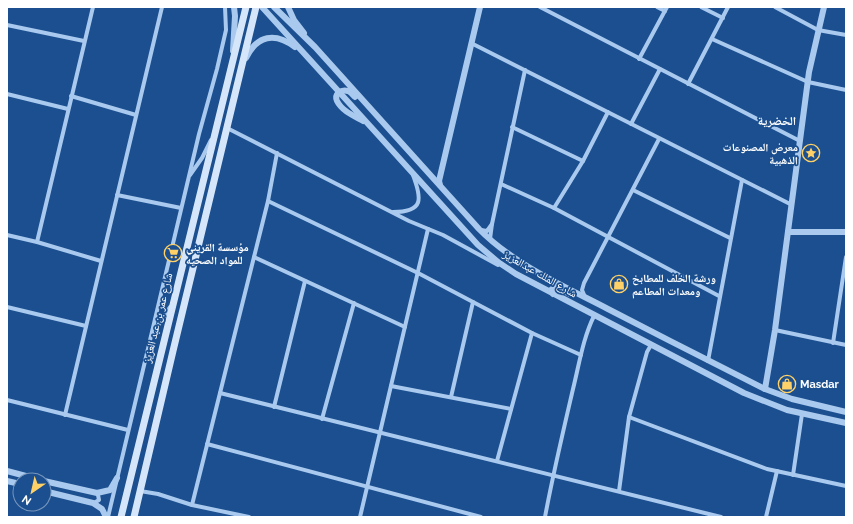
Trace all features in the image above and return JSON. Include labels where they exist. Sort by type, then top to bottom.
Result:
[{"type":"main road","name":"شارع عمر بن عبد العزيز","points":[[121,517],[246,7]]},
{"type":"main road","name":"شارع عمر بن عبد العزيز","points":[[134,517],[256,7]]},
{"type":"street","points":[[37,242],[93,7]]},
{"type":"street","points":[[65,415],[162,7]]},
{"type":"street","points":[[107,517],[181,208],[226,30],[224,7]]},
{"type":"street","points":[[232,64],[236,16],[234,7]]},
{"type":"street","name":"شارع الملك عبدالعزيز","points":[[262,7],[478,245],[498,262],[516,274],[594,316],[744,393],[773,405],[802,414],[846,423]]},
{"type":"street","name":"شارع الملك عبدالعزيز","points":[[274,7],[315,47],[478,229],[517,260],[586,298],[766,389],[792,399],[846,412]]},
{"type":"street","points":[[288,7],[294,20],[315,47]]},
{"type":"street","points":[[441,187],[439,181],[480,7]]},
{"type":"street","points":[[541,7],[638,59],[800,141]]},
{"type":"street","points":[[638,59],[666,9],[657,7]]},
{"type":"street","points":[[701,7],[722,18]]},
{"type":"street","points":[[688,84],[728,7]]},
{"type":"street","points":[[775,7],[818,30],[846,35]]},
{"type":"street","points":[[766,389],[808,82],[824,7]]},
{"type":"street","points":[[7,25],[84,41]]},
{"type":"street","points":[[242,65],[253,46],[268,37],[285,40],[303,52]]},
{"type":"street","points":[[712,39],[808,82],[846,90]]},
{"type":"street","points":[[471,42],[659,139],[792,205]]},
{"type":"street","points":[[631,124],[660,69]]},
{"type":"street","points":[[490,240],[492,224],[525,70]]},
{"type":"street","points":[[339,92],[345,90],[351,93],[382,128],[402,143]]},
{"type":"street","points":[[7,94],[68,109]]},
{"type":"street","points":[[71,96],[136,115]]},
{"type":"street","points":[[554,208],[583,162],[608,112]]},
{"type":"street","points":[[512,127],[583,162]]},
{"type":"street","points":[[227,128],[516,274]]},
{"type":"street","points":[[189,176],[202,158],[215,132]]},
{"type":"street","points":[[586,298],[583,293],[582,286],[659,139]]},
{"type":"street","points":[[192,505],[268,201],[278,153]]},
{"type":"street","points":[[425,169],[431,173],[435,173],[440,171],[443,166]]},
{"type":"street","points":[[393,212],[409,211],[415,207],[418,202],[419,191],[412,172]]},
{"type":"street","points":[[708,360],[742,180]]},
{"type":"street","points":[[501,184],[554,208],[719,296]]},
{"type":"street","points":[[632,190],[730,238]]},
{"type":"street","points":[[117,195],[181,208]]},
{"type":"street","points":[[268,201],[418,273],[532,333],[581,355]]},
{"type":"street","points":[[478,229],[483,232],[487,231],[492,224]]},
{"type":"street","points":[[360,517],[428,229]]},
{"type":"street","points":[[788,232],[846,232]]},
{"type":"street","points":[[7,235],[37,242],[101,261]]},
{"type":"street","points":[[254,257],[405,328]]},
{"type":"street","points":[[833,343],[846,257]]},
{"type":"street","points":[[274,407],[305,281]]},
{"type":"street","points":[[553,294],[552,288],[555,286],[596,307],[614,312]]},
{"type":"street","points":[[841,292],[846,293]]},
{"type":"street","points":[[150,337],[173,301]]},
{"type":"street","points":[[451,398],[473,302]]},
{"type":"street","points":[[322,419],[354,304]]},
{"type":"street","points":[[7,307],[86,326]]},
{"type":"street","points":[[545,517],[553,475],[581,355],[594,316]]},
{"type":"street","points":[[775,330],[846,345]]},
{"type":"street","points":[[497,461],[532,333]]},
{"type":"street","points":[[619,491],[629,417],[647,352],[652,345]]},
{"type":"street","points":[[391,386],[511,408]]},
{"type":"street","points":[[220,393],[721,517]]},
{"type":"street","points":[[7,400],[128,430]]},
{"type":"street","points":[[793,474],[802,414]]},
{"type":"street","points":[[629,417],[767,469],[846,486]]},
{"type":"street","points":[[207,444],[367,488],[481,517]]},
{"type":"street","points":[[766,517],[777,471]]},
{"type":"street","points":[[52,482],[97,493],[110,490],[117,478]]},
{"type":"street","points":[[140,491],[158,494],[192,505],[249,517]]},
{"type":"street","points":[[52,493],[93,504],[102,509],[107,517]]},
{"type":"street","points":[[93,504],[99,500],[97,493]]},
{"type":"place","name":"معرض المصنوعات الذهبية","points":[[811,153]]},
{"type":"place","name":"مؤسسة القريني للمواد الصحيه","points":[[173,253]]},
{"type":"place","name":"ورشة الخلف للمطابخ ومعدات المطاعم","points":[[619,284]]},
{"type":"place","name":"Masdar","points":[[787,384]]},
{"type":"district","name":"الخضرية","points":[[777,121]]}]
